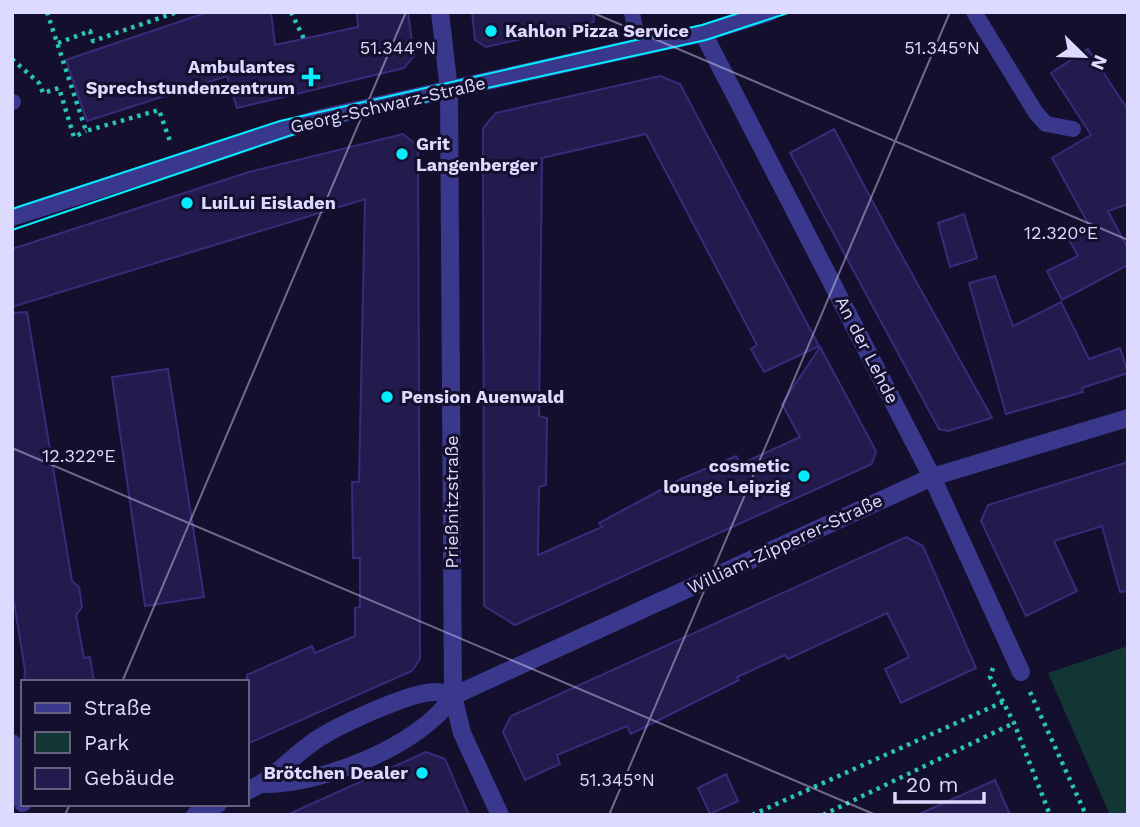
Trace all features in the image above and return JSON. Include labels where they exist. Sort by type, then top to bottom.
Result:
[{"type":"street","name":"Prießnitzstraße","points":[[440,12],[449,90],[453,696],[462,733],[500,815]]},
{"type":"street","name":"Georg-Schwarz-Straße","points":[[12,217],[321,118],[703,33],[770,12]]},
{"type":"street","name":"An der Lehde","points":[[703,33],[932,477],[1021,672]]},
{"type":"street","name":"William-Zipperer-Straße","points":[[255,788],[306,779],[372,755],[428,725],[453,696],[932,477],[1128,418]]},
{"type":"street","name":"William-Zipperer-Straße","points":[[255,788],[281,766],[339,728],[411,696],[436,692],[453,696]]},
{"type":"street","points":[[12,743],[21,793]]},
{"type":"street","points":[[195,815],[214,806]]},
{"type":"lane","points":[[974,12],[1036,113],[1046,124],[1073,129]]},
{"type":"lane","points":[[632,13],[639,48]]},
{"type":"path","points":[[47,12],[86,131]]},
{"type":"path","points":[[58,43],[90,32],[93,41],[177,12]]},
{"type":"path","points":[[291,12],[304,39]]},
{"type":"path","points":[[12,59],[39,83],[43,93],[59,88],[74,137],[159,110],[177,163]]},
{"type":"path","points":[[1004,634],[990,677],[1014,723],[1050,815]]},
{"type":"path","points":[[1021,672],[1086,815]]},
{"type":"path","points":[[752,815],[1003,702]]},
{"type":"path","points":[[823,815],[1014,723]]},
{"type":"green space","points":[[1128,646],[1128,815],[1110,815],[1048,673]]},
{"type":"building","points":[[208,12],[271,12],[275,45],[358,27],[357,12],[408,12],[414,56],[404,68],[237,108],[227,76],[87,121],[66,60]]},
{"type":"building","points":[[472,12],[593,12],[594,22],[486,47],[475,40]]},
{"type":"building","points":[[1088,49],[1128,110],[1128,204],[1108,211],[1128,249],[1128,265],[1062,300],[1047,271],[1078,256],[1067,236],[1089,225],[1052,158],[1091,135],[1051,73]]},
{"type":"building","points":[[660,76],[680,84],[819,346],[764,372],[751,349],[757,345],[646,134],[542,158],[539,416],[547,418],[546,485],[539,487],[538,555],[602,527],[599,523],[681,479],[736,456],[741,464],[800,437],[782,404],[820,347],[876,451],[872,464],[515,625],[484,606],[483,128],[496,113]]},
{"type":"building","points":[[834,129],[992,418],[948,431],[939,429],[790,153]]},
{"type":"building","points":[[403,134],[418,146],[420,659],[412,671],[248,744],[247,675],[312,646],[315,653],[355,636],[355,608],[360,607],[360,558],[353,558],[352,482],[359,482],[365,199],[12,307],[12,249],[249,172]]},
{"type":"building","points":[[964,214],[977,258],[950,267],[938,223]]},
{"type":"building","points":[[995,276],[1013,326],[1061,302],[1089,359],[1120,348],[1128,373],[1082,388],[1083,392],[1006,414],[969,283]]},
{"type":"building","points":[[27,312],[72,581],[79,587],[82,607],[76,615],[84,658],[90,657],[94,680],[24,680],[25,670],[12,590],[12,313]]},
{"type":"building","points":[[168,369],[204,597],[145,606],[112,377]]},
{"type":"building","points":[[1128,462],[1128,591],[1120,592],[1102,526],[1054,541],[1077,591],[1026,616],[981,521],[988,505]]},
{"type":"building","points":[[906,537],[923,546],[976,668],[901,703],[885,669],[909,657],[887,613],[788,659],[785,655],[737,677],[739,680],[631,734],[627,726],[557,755],[560,764],[525,780],[503,732],[511,716]]},
{"type":"building","points":[[426,752],[445,759],[469,815],[287,815]]},
{"type":"building","points":[[726,774],[738,801],[710,814],[698,788]]},
{"type":"building","points":[[995,780],[1010,815],[917,815]]},
{"type":"tram line","points":[[12,209],[280,121],[702,25],[742,12]]},
{"type":"tram line","points":[[12,230],[324,124],[706,40],[791,12]]},
{"type":"place","name":"Kahlon Pizza Service","points":[[491,31]]},
{"type":"place","name":"Ambulantes Sprechstundenzentrum","points":[[311,77]]},
{"type":"place","name":"Grit Langenberger","points":[[402,154]]},
{"type":"place","name":"LuiLui Eisladen","points":[[187,203]]},
{"type":"place","name":"Pension Auenwald","points":[[387,397]]},
{"type":"place","name":"cosmetic lounge Leipzig","points":[[804,476]]},
{"type":"place","name":"Brötchen Dealer","points":[[422,773]]}]
